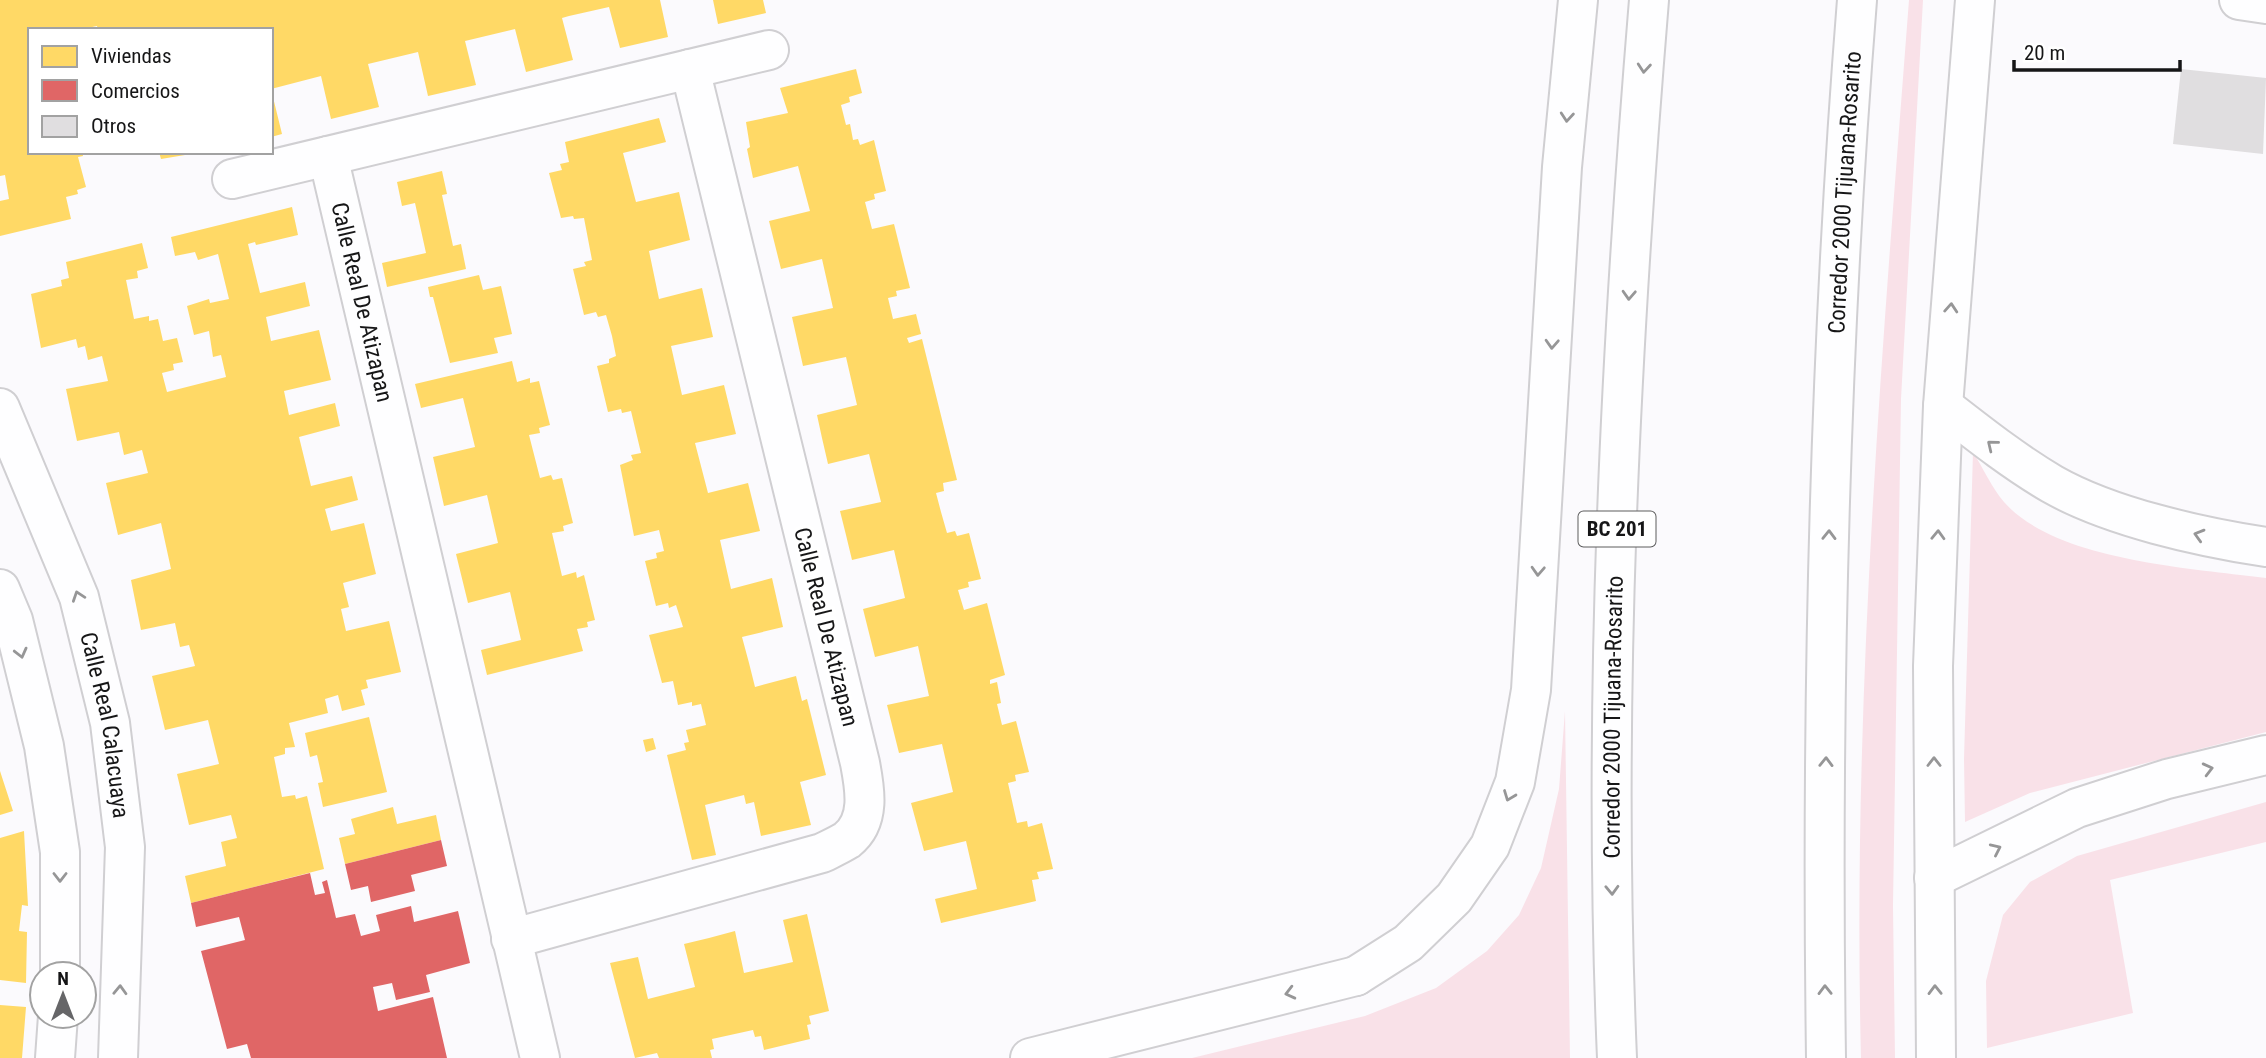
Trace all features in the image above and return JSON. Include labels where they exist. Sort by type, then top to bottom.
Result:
[{"type":"main road","points":[[1030,1058],[1356,976],[1408,943],[1454,898],[1490,846],[1515,782],[1531,690],[1562,167],[1578,0]]},
{"type":"main road","name":"Corredor 2000 Tijuana-Rosarito","points":[[1617,1058],[1610,843],[1613,598],[1635,170],[1649,0]]},
{"type":"main road","name":"Corredor 2000 Tijuana-Rosarito","points":[[1826,1058],[1824,888],[1830,459],[1843,179],[1857,0]]},
{"type":"main road","points":[[1936,1058],[1933,666],[1944,406],[1975,0]]},
{"type":"main road","points":[[2239,0],[2266,4]]},
{"type":"main road","points":[[232,179],[769,50]]},
{"type":"main road","name":"Calle Real De Atizapan","points":[[511,939],[822,853],[848,839],[861,822],[866,794],[860,763],[690,69]]},
{"type":"main road","name":"Calle Real De Atizapan","points":[[328,156],[540,1058]]},
{"type":"main road","points":[[1944,406],[2004,454],[2054,485],[2110,509],[2211,539],[2266,547]]},
{"type":"main road","name":"Calle Real Calacuaya","points":[[0,408],[79,597],[110,723],[125,847],[118,1058]]},
{"type":"main road","points":[[0,589],[13,620],[44,746],[60,852],[60,960]]},
{"type":"main road","points":[[1934,878],[2077,808],[2167,779],[2266,755]]},
{"type":"main road","points":[[54,1058],[57,1030]]},
{"type":"shaded area","points":[[1909,0],[1923,0],[1901,399],[1893,906],[1895,1058],[1861,1058],[1859,926],[1865,661],[1871,529]]},
{"type":"shaded area","points":[[1973,452],[2004,502],[2027,522],[2056,537],[2127,558],[2266,578],[2266,732],[2030,793],[1965,822],[1964,759]]},
{"type":"shaded area","points":[[1565,711],[1570,1058],[1192,1058],[1365,1016],[1436,988],[1487,951],[1519,915],[1541,868],[1559,789]]},
{"type":"shaded area","points":[[2266,802],[2266,842],[2110,880],[2133,1013],[1987,1048],[1986,981],[2003,915],[2030,882],[2077,856]]},
{"type":"building: Viviendas","points":[[0,0],[660,0],[668,37],[620,48],[609,7],[569,16],[562,18],[573,60],[526,72],[515,29],[465,41],[476,85],[428,96],[418,52],[368,64],[379,107],[331,119],[321,76],[273,88],[273,28],[28,28],[28,154],[82,154],[78,157],[86,187],[77,190],[78,194],[66,197],[71,219],[0,236],[0,201],[9,199],[5,175],[0,176]]},
{"type":"building: Viviendas","points":[[713,0],[763,0],[766,13],[718,24]]},
{"type":"building: Viviendas","points":[[856,69],[862,93],[849,97],[850,102],[841,105],[846,125],[850,124],[853,140],[858,139],[860,145],[874,140],[886,191],[874,194],[875,199],[865,202],[872,229],[894,224],[910,288],[896,291],[897,296],[888,298],[893,319],[916,314],[921,334],[907,338],[909,343],[922,339],[957,480],[943,483],[944,491],[936,493],[947,533],[955,531],[957,536],[969,533],[981,579],[968,582],[969,587],[958,590],[964,610],[987,603],[1005,675],[990,680],[990,684],[997,682],[1001,703],[997,704],[1002,725],[1016,721],[1029,772],[1015,775],[1016,781],[1008,783],[1017,823],[1027,821],[1028,827],[1042,823],[1053,869],[1037,872],[1039,879],[1032,880],[1036,901],[941,923],[935,899],[977,889],[966,841],[924,851],[911,803],[953,792],[942,744],[899,753],[887,705],[929,696],[918,646],[875,657],[863,609],[905,598],[894,550],[852,560],[840,511],[881,502],[869,454],[828,464],[817,415],[857,405],[846,357],[803,366],[792,317],[833,308],[822,259],[781,269],[769,221],[810,211],[798,166],[753,178],[747,149],[750,147],[746,122],[788,113],[780,88]]},
{"type":"building: Viviendas","points":[[273,97],[282,134],[273,136]]},
{"type":"building: Viviendas","points":[[659,118],[666,142],[623,153],[636,202],[679,192],[690,240],[649,251],[659,299],[702,288],[713,337],[671,346],[682,395],[724,385],[736,434],[695,443],[708,493],[748,483],[760,531],[720,540],[731,589],[772,578],[783,627],[742,637],[755,687],[796,676],[802,701],[807,699],[826,775],[800,782],[811,825],[761,836],[754,802],[746,804],[744,795],[705,805],[716,855],[692,860],[667,755],[686,750],[684,743],[689,742],[686,730],[706,725],[701,704],[692,706],[692,702],[678,705],[673,681],[662,683],[649,635],[683,627],[676,605],[669,608],[668,603],[656,606],[645,561],[657,558],[656,553],[664,551],[659,530],[634,536],[620,465],[633,460],[631,455],[641,453],[631,411],[622,413],[621,409],[608,412],[597,366],[609,363],[609,359],[616,356],[606,315],[598,317],[596,312],[584,315],[573,269],[586,266],[584,262],[592,260],[584,218],[561,218],[549,173],[562,170],[560,164],[569,162],[565,142]]},
{"type":"building: Viviendas","points":[[160,154],[185,155],[161,159]]},
{"type":"building: Viviendas","points":[[442,171],[447,194],[442,195],[453,246],[461,244],[466,269],[387,287],[382,263],[426,253],[415,203],[402,206],[397,182]]},
{"type":"building: Viviendas","points":[[292,207],[298,235],[256,245],[255,242],[248,244],[260,293],[305,282],[310,306],[266,317],[271,341],[319,330],[331,380],[284,391],[289,415],[335,403],[340,426],[299,437],[311,486],[352,476],[358,500],[325,509],[331,531],[364,523],[376,574],[343,583],[349,607],[341,609],[346,631],[389,621],[401,672],[366,680],[368,688],[361,690],[365,705],[342,711],[338,695],[325,699],[328,713],[289,723],[295,747],[285,748],[285,754],[274,757],[282,797],[295,795],[296,799],[307,796],[324,869],[191,903],[185,876],[226,866],[221,842],[237,838],[231,815],[189,825],[177,774],[219,764],[208,720],[165,730],[152,676],[195,666],[189,645],[180,647],[175,623],[141,630],[131,580],[171,569],[161,523],[118,535],[106,483],[148,473],[142,450],[124,455],[119,432],[77,441],[66,389],[108,381],[102,356],[88,360],[85,346],[78,348],[76,339],[41,348],[31,294],[62,286],[61,280],[69,278],[66,262],[142,243],[148,268],[137,271],[138,278],[126,280],[134,319],[149,316],[149,321],[158,319],[163,341],[177,338],[183,362],[173,364],[174,370],[162,373],[167,392],[226,377],[221,355],[213,357],[209,331],[194,335],[187,306],[209,299],[210,303],[229,299],[218,254],[198,260],[195,252],[175,256],[171,237]]},
{"type":"building: Viviendas","points":[[479,275],[483,290],[501,286],[512,334],[494,338],[498,353],[450,363],[428,287]]},
{"type":"building: Viviendas","points":[[512,361],[517,382],[530,378],[530,383],[539,381],[550,425],[539,428],[540,433],[529,435],[540,478],[551,475],[553,480],[562,478],[573,523],[563,526],[564,531],[552,533],[562,576],[576,572],[577,578],[584,575],[595,620],[587,622],[588,627],[577,629],[583,651],[487,675],[481,650],[521,640],[510,592],[468,603],[456,554],[498,543],[487,495],[444,506],[433,457],[475,447],[463,398],[421,408],[415,384]]},
{"type":"building: Viviendas","points":[[369,717],[387,792],[323,807],[318,783],[323,782],[317,755],[310,757],[305,733]]},
{"type":"building: Viviendas","points":[[653,738],[656,749],[646,752],[643,740]]},
{"type":"building: Viviendas","points":[[0,771],[13,811],[0,815]]},
{"type":"building: Viviendas","points":[[393,807],[397,824],[436,815],[441,840],[345,864],[339,838],[355,834],[351,819]]},
{"type":"building: Viviendas","points":[[24,831],[28,906],[22,905],[19,931],[27,932],[26,983],[0,980],[0,838]]},
{"type":"building: Viviendas","points":[[807,914],[829,1011],[809,1016],[811,1024],[807,1025],[810,1039],[764,1050],[761,1036],[755,1037],[753,1030],[712,1039],[712,1058],[659,1058],[657,1053],[635,1058],[610,963],[638,957],[648,999],[695,987],[684,944],[735,931],[744,973],[793,962],[783,920]]},
{"type":"building: Viviendas","points":[[0,1005],[26,1007],[22,1058],[0,1058]]},
{"type":"building: Comercios","points":[[441,840],[447,866],[411,875],[415,891],[371,902],[368,886],[351,890],[345,864]]},
{"type":"building: Comercios","points":[[310,873],[315,895],[325,893],[322,882],[327,880],[336,918],[355,914],[361,936],[380,931],[376,915],[411,906],[414,922],[458,911],[470,963],[426,975],[430,992],[396,1000],[392,983],[373,987],[378,1011],[433,997],[447,1058],[251,1058],[247,1044],[227,1049],[201,951],[245,940],[239,917],[196,927],[191,903]]},
{"type":"building: Otros","points":[[2181,69],[2266,78],[2263,154],[2173,144]]}]
